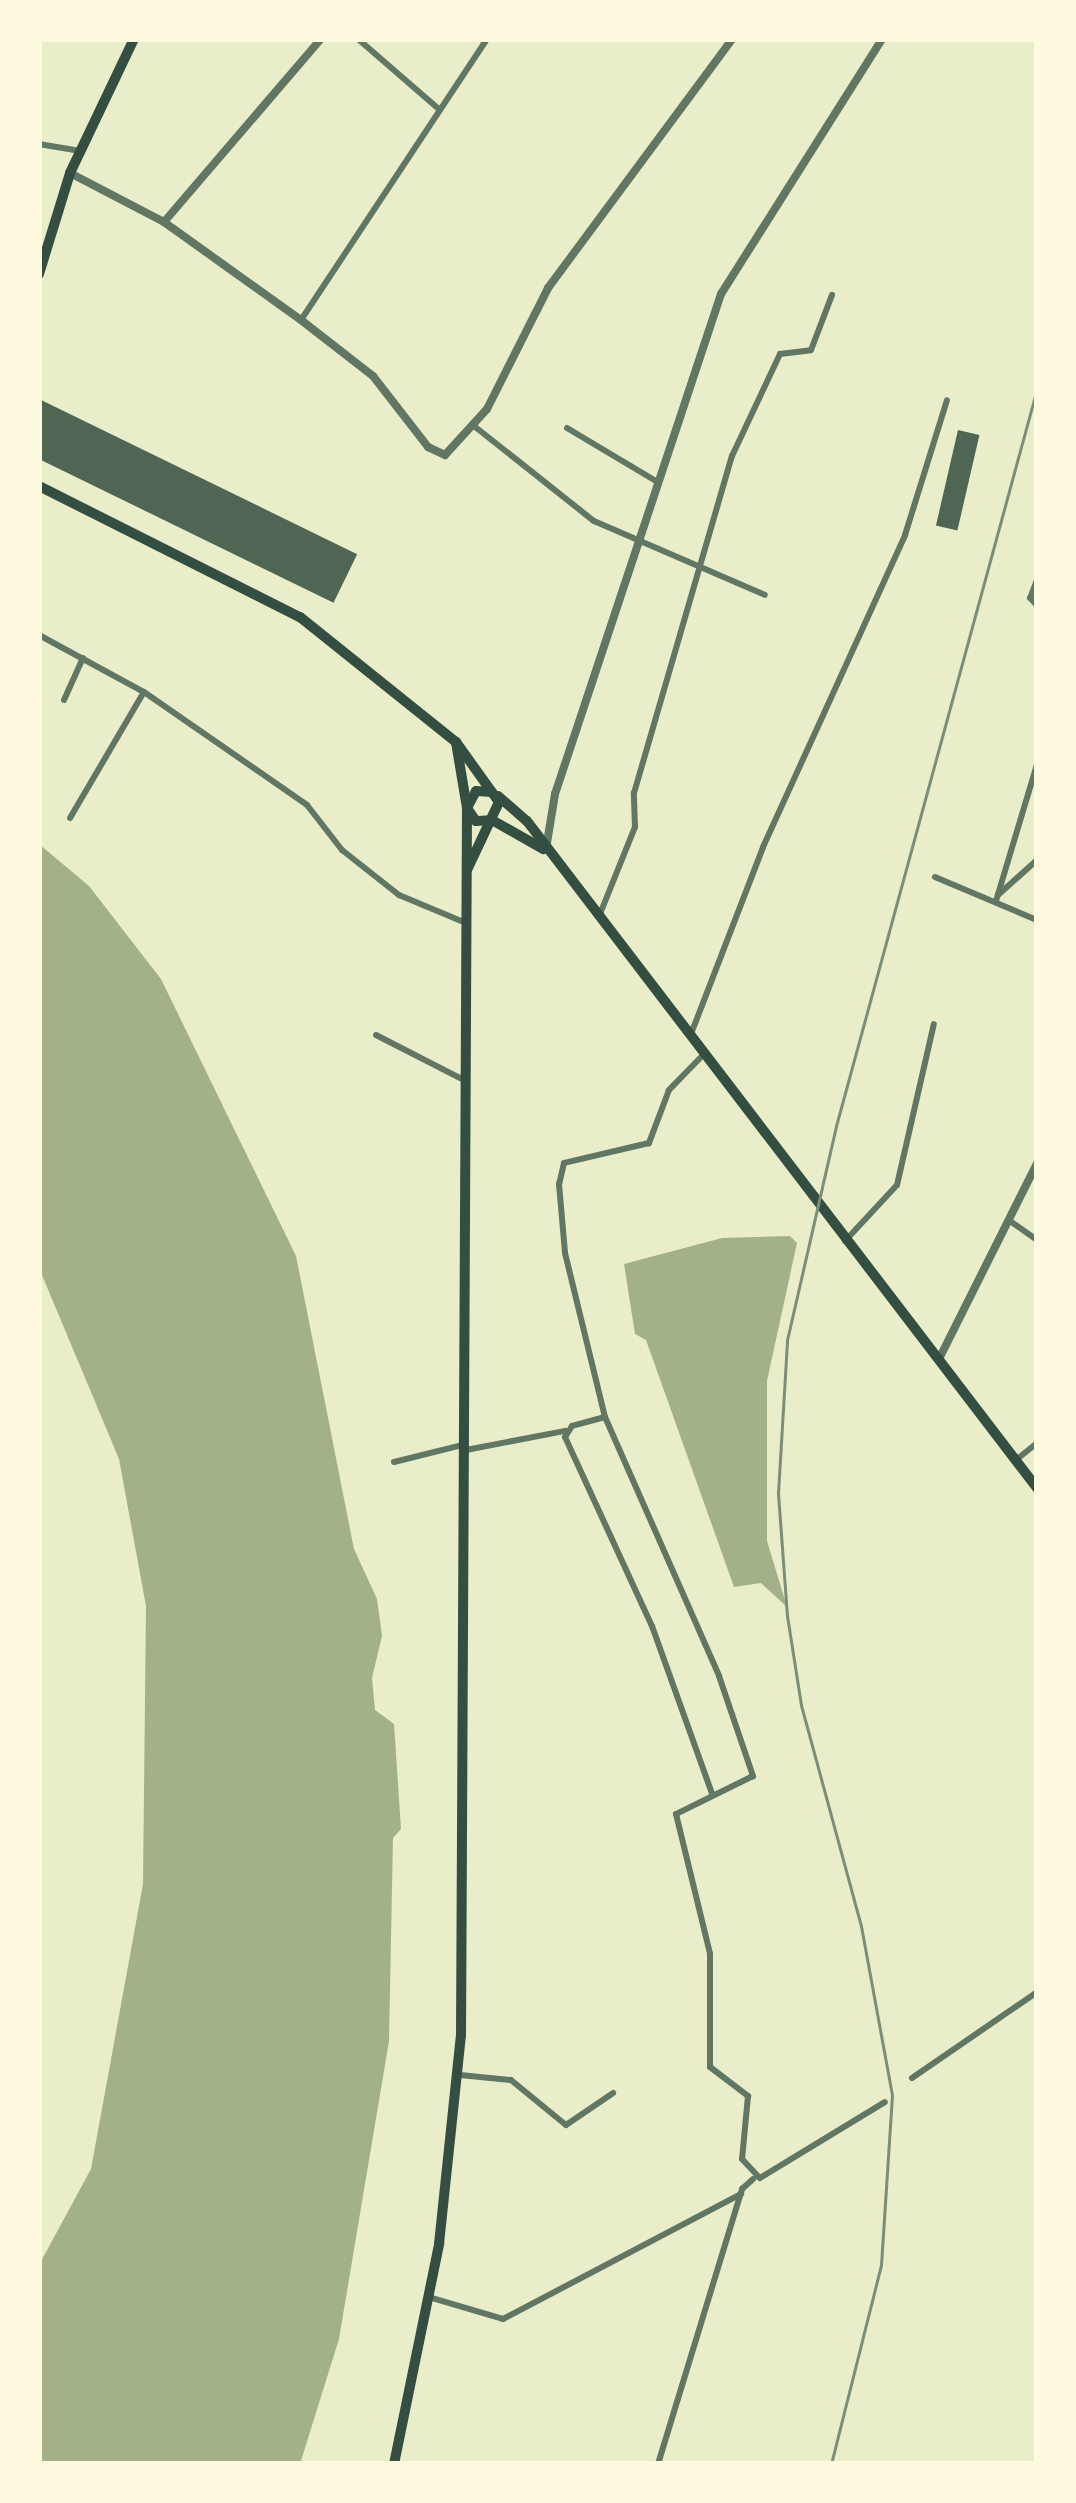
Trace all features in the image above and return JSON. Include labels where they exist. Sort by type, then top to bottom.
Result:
[{"type":"main road","points":[[39,274],[70,173],[134,39]]},
{"type":"main road","points":[[39,486],[300,617],[456,742],[546,850],[1037,1488]]},
{"type":"main road","points":[[394,2464],[429,2297],[460,2075],[467,808],[456,742]]},
{"type":"main road","points":[[467,808],[476,791],[495,794]]},
{"type":"main road","points":[[466,873],[500,807],[495,794]]},
{"type":"main road","points":[[467,808],[476,821],[492,820],[546,850]]},
{"type":"street","points":[[164,222],[321,39]]},
{"type":"street","points":[[358,39],[440,110]]},
{"type":"street","points":[[301,320],[487,39]]},
{"type":"street","points":[[70,173],[164,222],[301,320],[373,376],[438,455],[474,426],[548,288],[732,39]]},
{"type":"street","points":[[546,850],[555,794],[656,481],[729,277],[882,39]]},
{"type":"street","points":[[39,145],[80,151]]},
{"type":"street","points":[[598,917],[635,827],[633,796],[704,569],[732,456],[774,365],[784,351],[811,350],[832,295]]},
{"type":"street","points":[[689,1037],[763,847],[905,535],[947,400]]},
{"type":"street","points":[[474,426],[594,521],[636,545],[765,596]]},
{"type":"street","points":[[567,428],[656,481]]},
{"type":"street","points":[[1037,580],[1030,598],[1037,605]]},
{"type":"street","points":[[39,634],[144,692],[307,805],[368,873],[465,923]]},
{"type":"street","points":[[64,700],[83,658]]},
{"type":"street","points":[[70,818],[144,692]]},
{"type":"street","points":[[997,898],[1037,764]]},
{"type":"street","points":[[997,898],[1037,860]]},
{"type":"street","points":[[935,877],[997,898],[1037,920]]},
{"type":"street","points":[[844,1243],[897,1185],[934,1024]]},
{"type":"street","points":[[376,1035],[464,1081]]},
{"type":"street","points":[[703,1055],[669,1090],[650,1143],[564,1163],[565,1252],[605,1417],[719,1676],[753,1776],[676,1816],[694,1862],[710,1954],[710,2068],[726,2086],[747,2094],[741,2153],[753,2179]]},
{"type":"street","points":[[939,1359],[1037,1163]]},
{"type":"street","points":[[1010,1221],[1037,1240]]},
{"type":"street","points":[[394,1462],[567,1431],[605,1417]]},
{"type":"street","points":[[567,1431],[676,1685],[712,1794]]},
{"type":"street","points":[[1016,1460],[1037,1443]]},
{"type":"street","points":[[912,2078],[1037,1992]]},
{"type":"street","points":[[460,2075],[512,2080],[566,2125],[613,2092]]},
{"type":"street","points":[[658,2464],[741,2194],[753,2179],[885,2102]]},
{"type":"street","points":[[429,2297],[503,2319],[741,2194]]},
{"type":"shaded area","points":[[39,844],[89,886],[161,979],[296,1256],[354,1549],[377,1599],[382,1636],[372,1678],[375,1710],[394,1724],[401,1829],[393,1838],[389,2041],[339,2339],[300,2464],[39,2464],[39,2265],[91,2169],[143,1884],[146,1606],[119,1459],[39,1268]]},
{"type":"shaded area","points":[[790,1236],[797,1243],[767,1381],[767,1541],[787,1607],[761,1583],[734,1587],[646,1340],[635,1334],[624,1264],[722,1238]]},
{"type":"building","points":[[39,399],[357,554],[334,603],[39,459]]},
{"type":"building","points":[[958,430],[979,435],[957,530],[936,525]]},
{"type":"railway","points":[[831,2464],[881,2265],[892,2095],[861,1926],[801,1705],[787,1616],[778,1493],[787,1340],[836,1126],[1037,388]]}]
